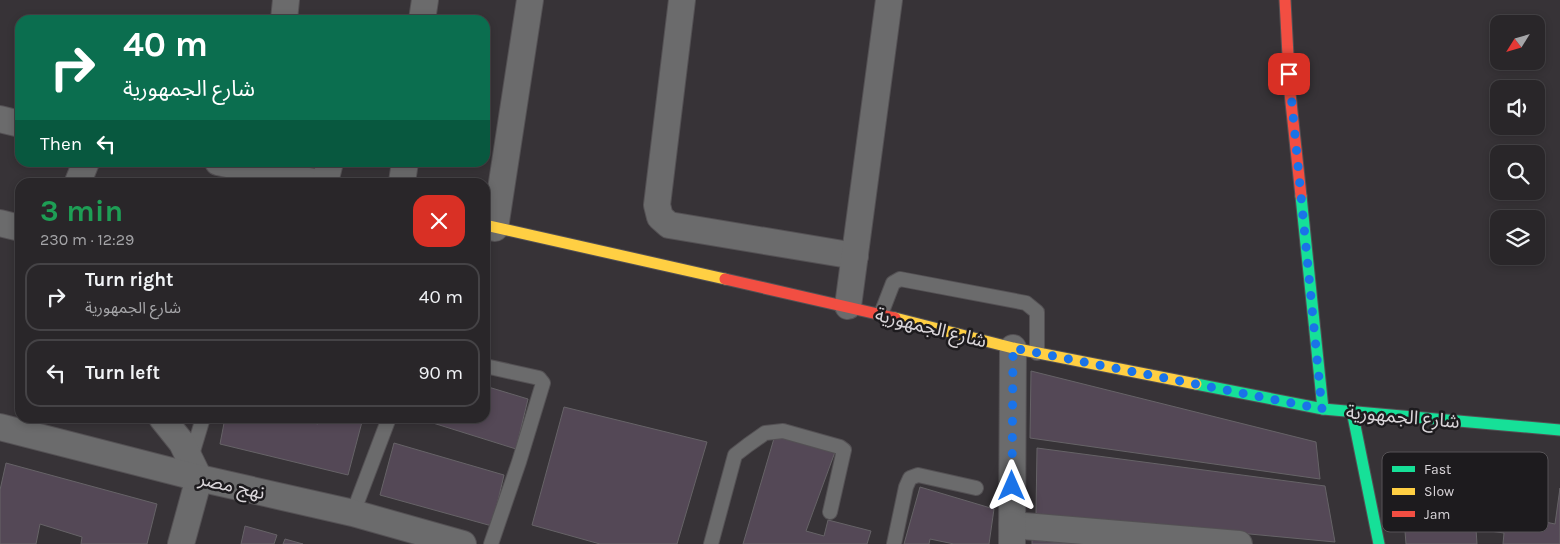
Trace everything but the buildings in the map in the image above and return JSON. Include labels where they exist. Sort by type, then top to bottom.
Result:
[{"type":"street","points":[[284,15],[286,0]]},
{"type":"street","points":[[422,15],[424,0]]},
{"type":"street","points":[[490,226],[495,157],[530,0]]},
{"type":"street","points":[[682,0],[657,205],[660,217],[670,225],[855,256]]},
{"type":"street","points":[[848,306],[889,0]]},
{"type":"street","points":[[1285,0],[1290,93],[1322,409]]},
{"type":"street","points":[[0,119],[15,123]]},
{"type":"street","points":[[245,167],[295,178]]},
{"type":"street","points":[[0,223],[15,227]]},
{"type":"street","name":"شارع الجمهورية","points":[[490,226],[848,306],[1025,351],[1322,409],[1560,430]]},
{"type":"street","points":[[1025,351],[1012,534],[1239,544]]},
{"type":"street","points":[[1352,411],[1379,544]]},
{"type":"street","points":[[166,423],[182,443],[195,468],[181,544]]},
{"type":"street","name":"نهج مصر","points":[[0,427],[195,468],[463,544]]},
{"type":"lane","points":[[881,314],[893,284],[900,278],[1026,303],[1036,312],[1025,351]]},
{"type":"lane","points":[[490,367],[539,378],[543,384],[491,544]]},
{"type":"lane","points":[[195,468],[202,423]]},
{"type":"lane","points":[[353,513],[387,423]]},
{"type":"lane","points":[[711,544],[735,455],[765,433],[783,431],[840,447],[844,450],[830,512]]},
{"type":"lane","points":[[894,544],[906,486],[910,478],[918,475],[976,488]]},
{"type":"traffic: fast","points":[[1301,196],[1323,409]]},
{"type":"traffic: fast","points":[[1196,384],[1323,409],[1560,430]]},
{"type":"traffic: fast","points":[[1352,411],[1379,544]]},
{"type":"traffic: slow","points":[[490,226],[725,279]]},
{"type":"traffic: slow","points":[[895,318],[1013,348],[1196,384]]},
{"type":"traffic: jam","points":[[1285,0],[1290,93],[1301,196]]},
{"type":"traffic: jam","points":[[725,279],[895,318]]},
{"type":"route","points":[[1012,486],[1013,348],[1322,409],[1289,74]]}]
